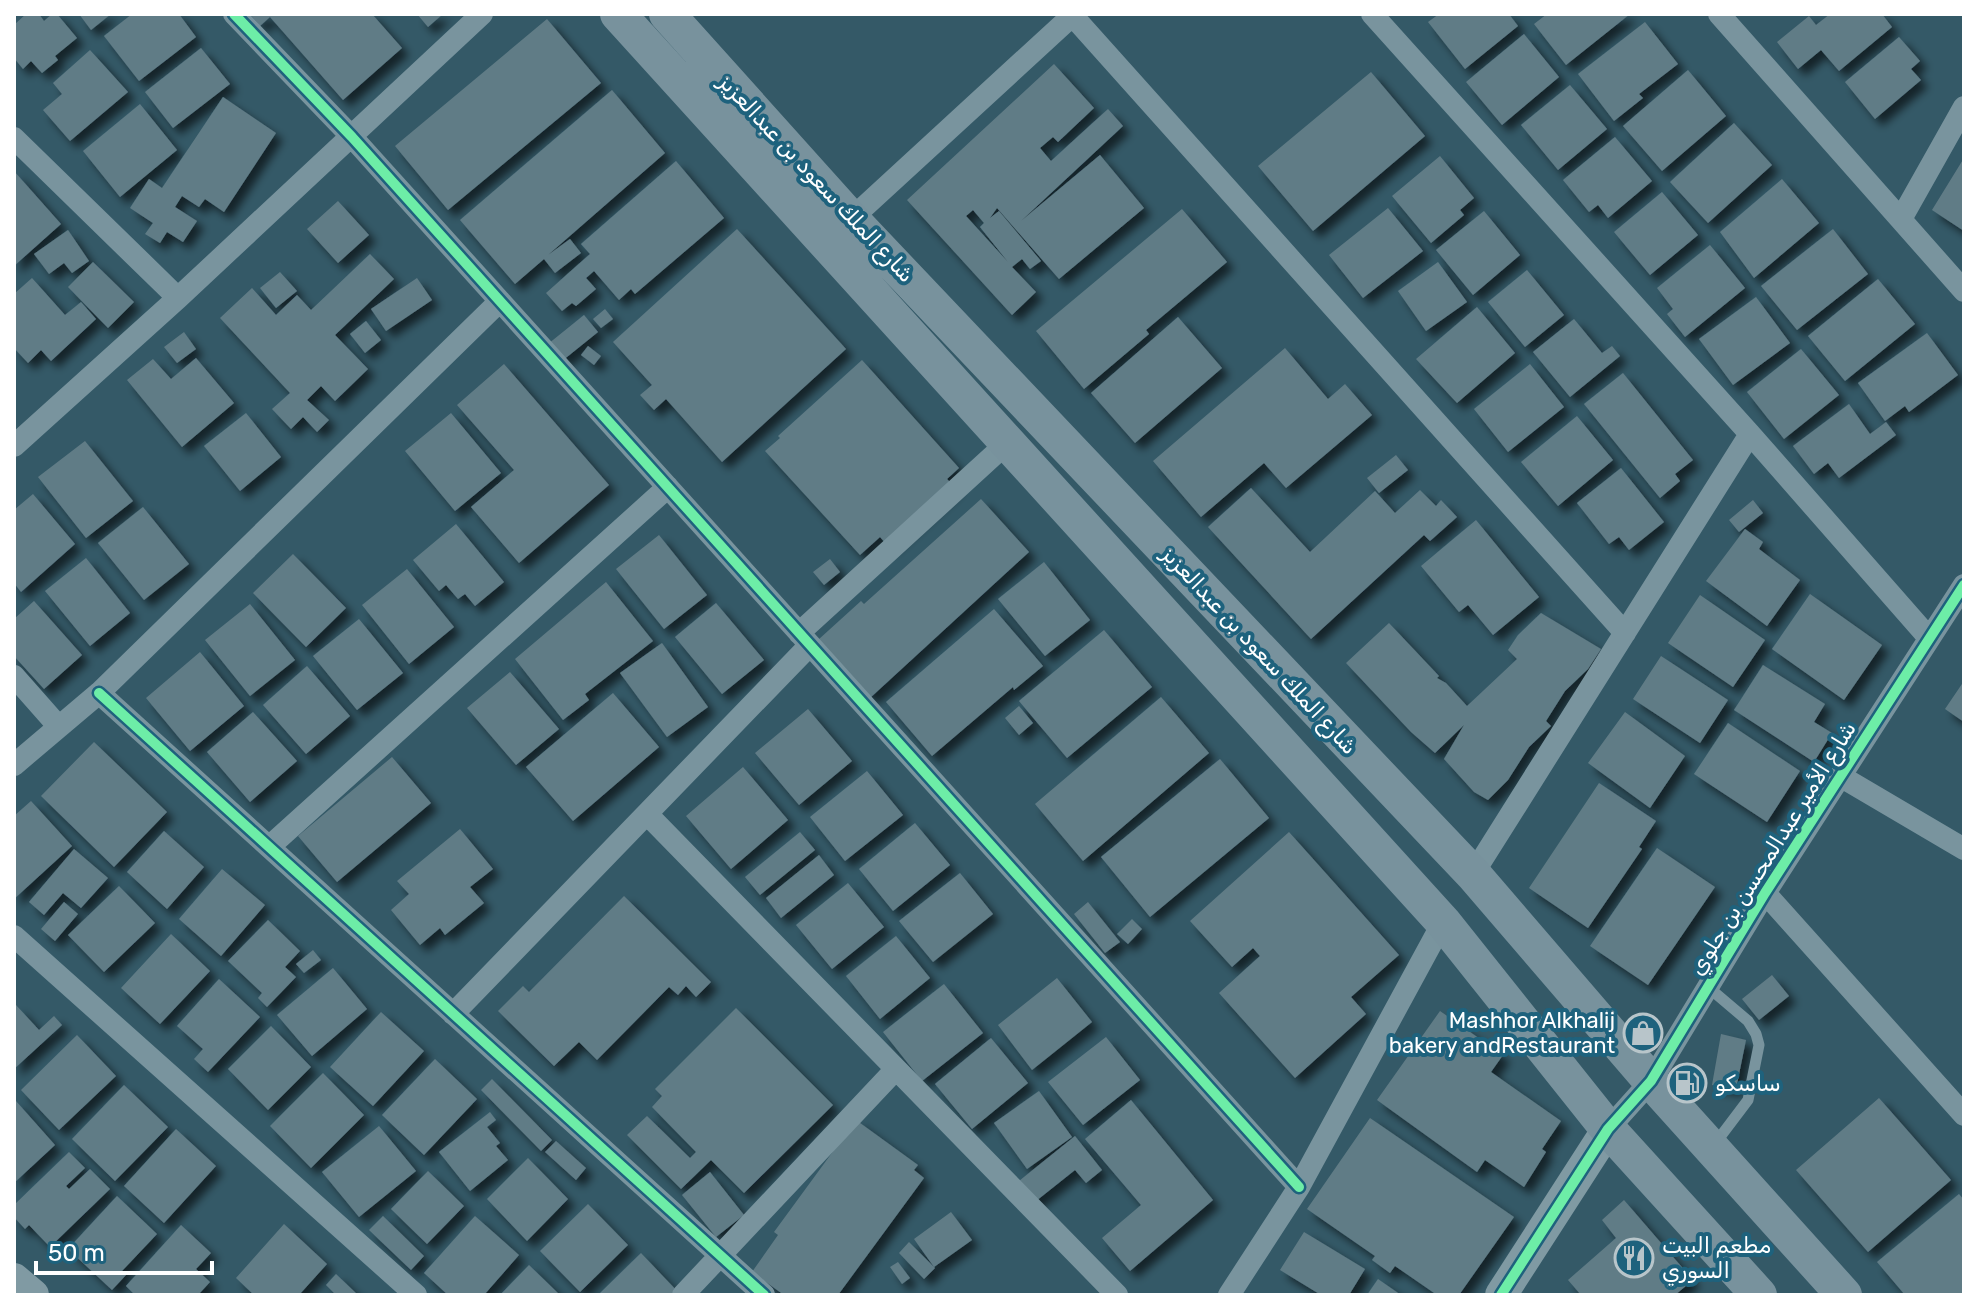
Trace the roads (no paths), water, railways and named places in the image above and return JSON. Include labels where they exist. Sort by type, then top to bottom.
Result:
[{"type":"main road","name":"شارع الملك سعود بن عبدالعزيز","points":[[618,14],[1443,922],[1608,1129],[1759,1295]]},
{"type":"main road","name":"شارع الملك سعود بن عبدالعزيز","points":[[667,14],[851,219],[1473,874],[1651,1081],[1844,1295]]},
{"type":"street","points":[[234,14],[352,137],[1299,1187]]},
{"type":"street","points":[[14,446],[178,298],[482,14]]},
{"type":"street","points":[[1372,14],[1929,638]]},
{"type":"street","points":[[1719,14],[1964,291]]},
{"type":"street","points":[[851,219],[1072,15],[1625,633]]},
{"type":"street","points":[[1901,219],[1964,107]]},
{"type":"street","points":[[14,138],[178,298]]},
{"type":"street","points":[[14,765],[99,693],[500,301]]},
{"type":"street","points":[[1473,874],[1750,434]]},
{"type":"street","points":[[453,1014],[647,814],[805,639],[1007,443]]},
{"type":"street","points":[[269,847],[668,487]]},
{"type":"street","name":"شارع الأمير عبدالمحسن بن جلوي","points":[[1608,1129],[1651,1081],[1765,893],[1964,585]]},
{"type":"street","points":[[14,676],[59,727]]},
{"type":"street","points":[[99,693],[764,1295]]},
{"type":"street","points":[[1840,776],[1964,849]]},
{"type":"street","points":[[647,814],[1117,1295]]},
{"type":"street","points":[[1765,893],[1961,1106]]},
{"type":"street","points":[[1229,1295],[1299,1187],[1443,922]]},
{"type":"street","points":[[14,936],[416,1295]]},
{"type":"street","points":[[683,1295],[896,1069]]},
{"type":"street","points":[[1501,1295],[1608,1129]]},
{"type":"street","points":[[14,1279],[33,1295]]},
{"type":"lane","points":[[1708,987],[1748,1021],[1759,1045],[1748,1100],[1712,1148]]},
{"type":"place","name":"Mashhor Alkhalij bakery andRestaurant","points":[[1643,1033]]},
{"type":"place","name":"ساسكو","points":[[1687,1083]]},
{"type":"place","name":"مطعم البيت السوري","points":[[1634,1258]]}]
